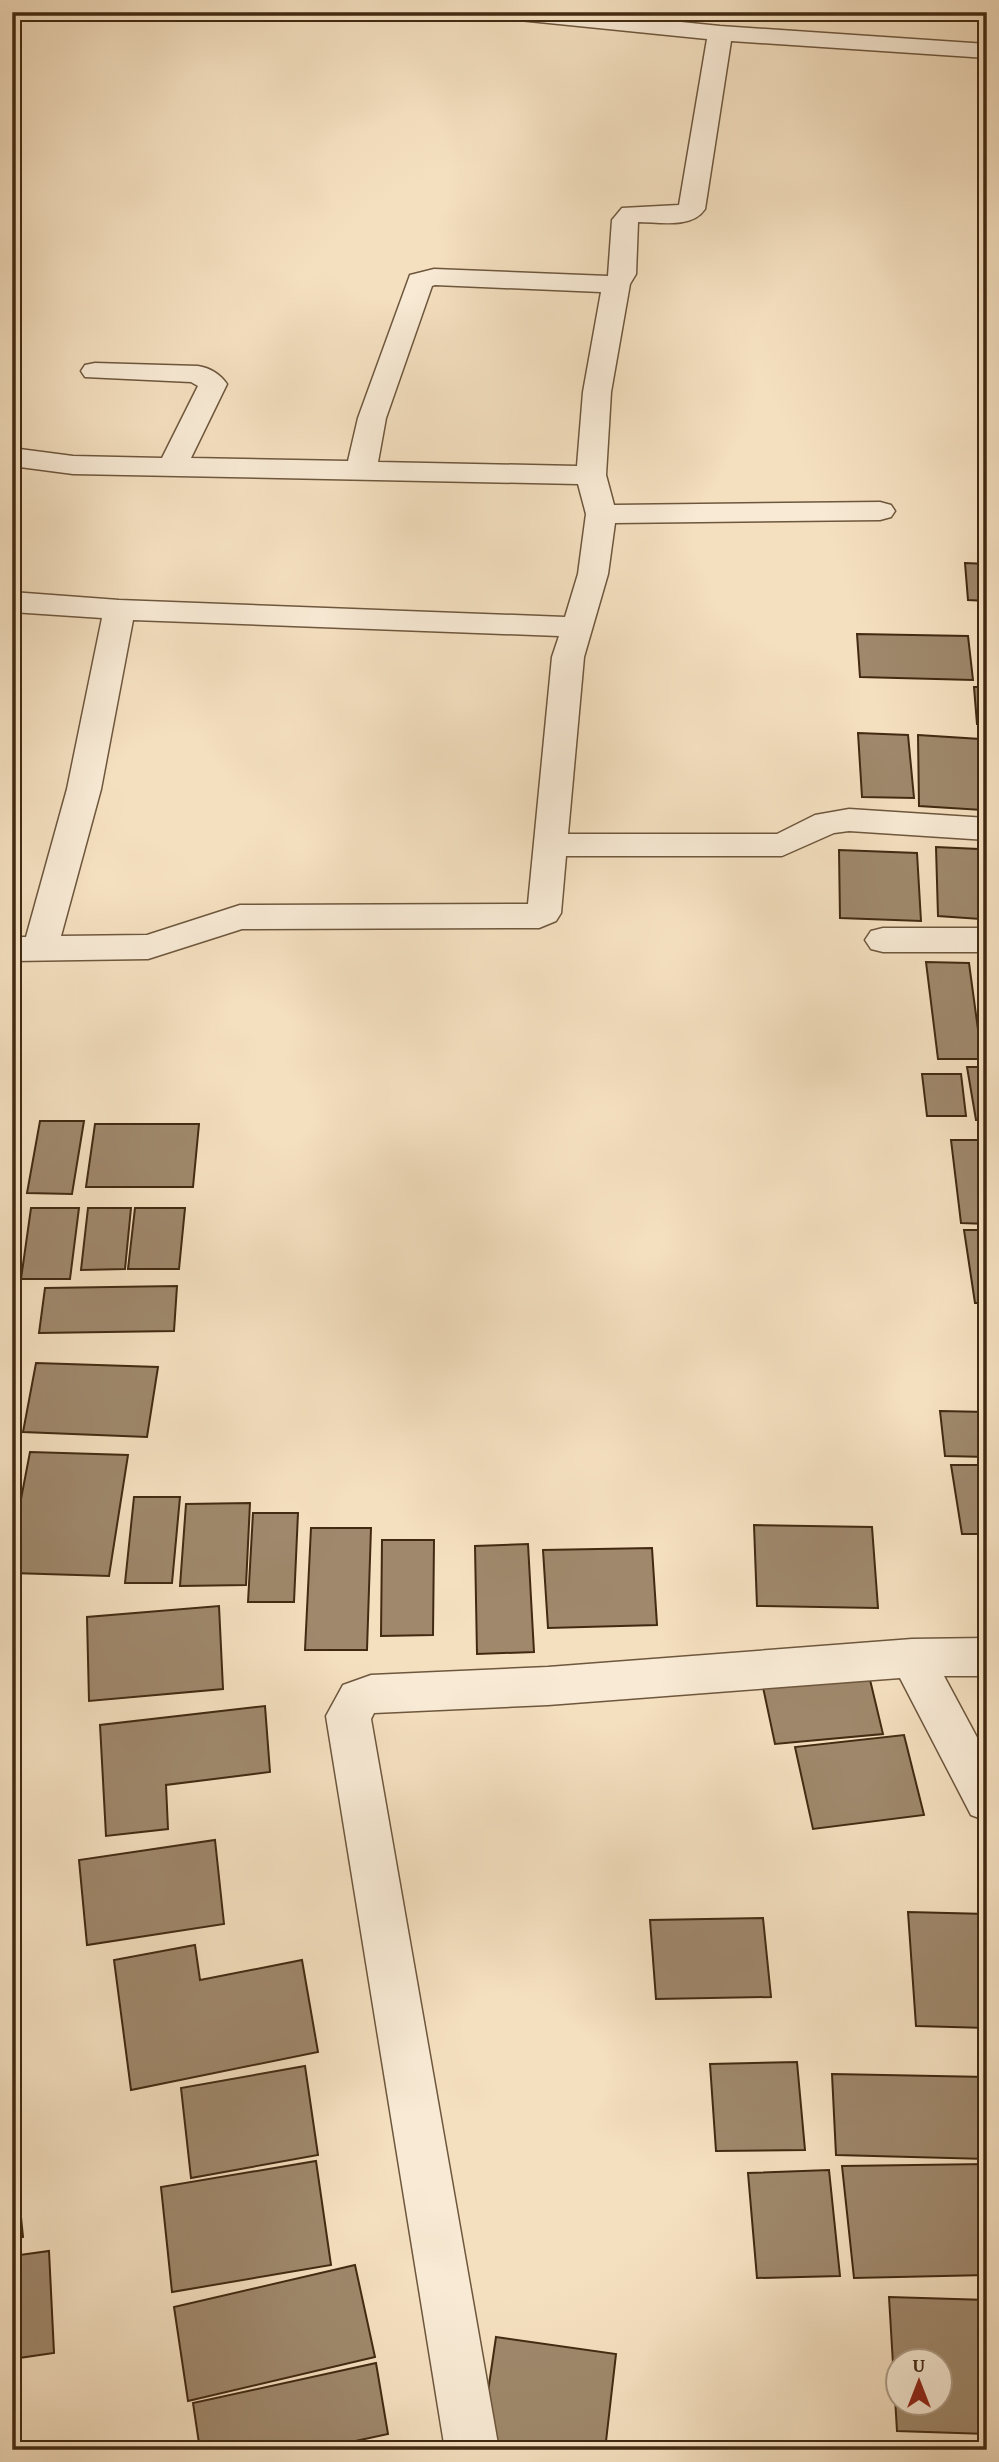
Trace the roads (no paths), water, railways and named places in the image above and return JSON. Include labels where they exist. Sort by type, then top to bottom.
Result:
[{"type":"street","points":[[509,12],[600,23],[695,21],[720,33],[987,51]]},
{"type":"street","points":[[119,610],[84,789],[26,949],[148,947],[240,917],[539,916],[545,910],[568,657],[593,574],[601,514],[591,475],[597,392],[616,285],[622,274],[624,226],[627,217],[638,214],[688,214],[692,209],[720,33]]},
{"type":"street","points":[[361,471],[372,418],[421,281],[434,276],[616,285]]},
{"type":"street","points":[[95,371],[198,374],[213,384],[172,467]]},
{"type":"street","points":[[12,457],[73,465],[591,475]]},
{"type":"street","points":[[601,514],[880,511]]},
{"type":"street","points":[[12,602],[119,610],[576,627]]},
{"type":"street","points":[[552,845],[782,845],[827,823],[849,820],[987,830]]},
{"type":"street","points":[[883,940],[987,940]]},
{"type":"street","points":[[472,2450],[348,1716],[359,1699],[371,1694],[548,1686],[912,1658],[987,1657]]},
{"type":"street","points":[[912,1658],[987,1801]]}]
